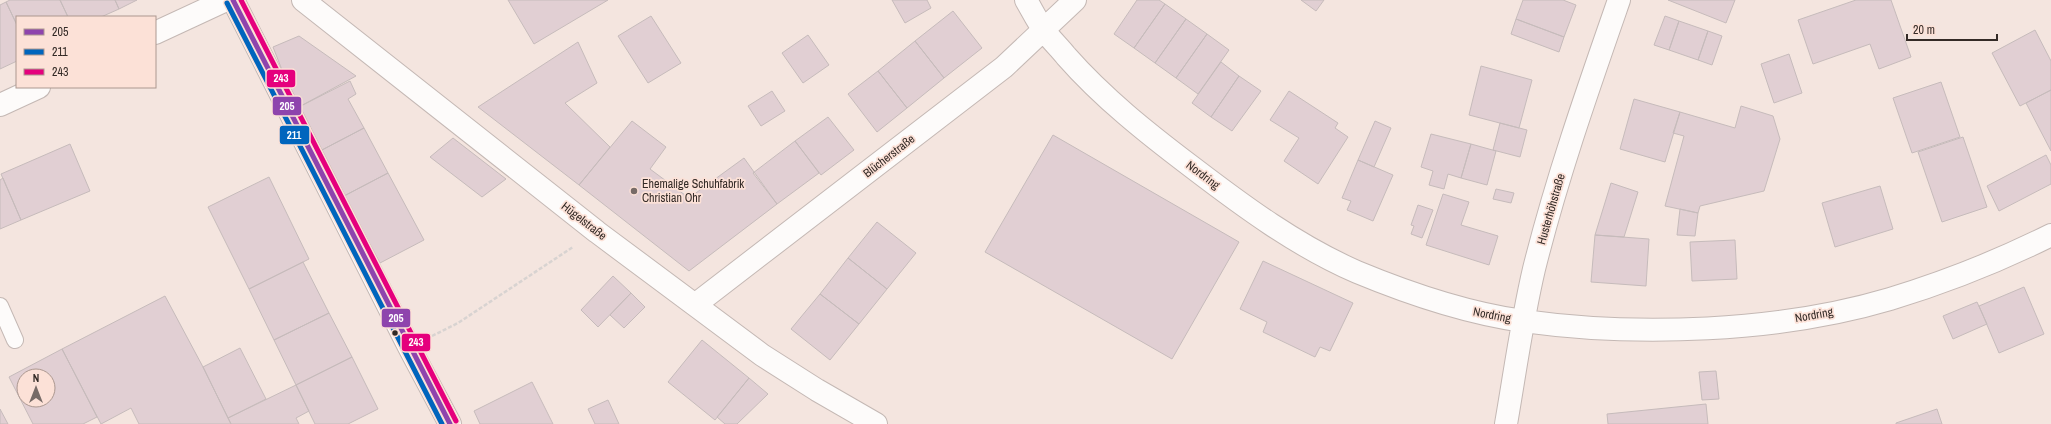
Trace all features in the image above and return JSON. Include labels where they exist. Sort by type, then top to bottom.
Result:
[{"type":"street","points":[[156,33],[226,0]]},
{"type":"street","points":[[233,0],[409,347],[450,424]]},
{"type":"street","name":"Hügelstraße","points":[[304,0],[597,232],[696,304],[762,355],[817,390],[876,424]]},
{"type":"street","name":"Nordring","points":[[1026,0],[1044,30],[1088,81],[1142,128],[1236,201],[1300,242],[1354,271],[1408,292],[1468,310],[1523,321],[1612,328],[1680,330],[1755,324],[1822,314],[1888,300],[1962,275],[2051,235]]},
{"type":"street","name":"Blücherstraße","points":[[696,304],[1004,67],[1075,0]]},
{"type":"street","name":"Husterhöhstraße","points":[[1506,424],[1523,321],[1534,270],[1572,134],[1619,0]]},
{"type":"street","points":[[0,105],[31,91]]},
{"type":"lane","points":[[0,306],[15,340]]},
{"type":"path","points":[[458,324],[557,257]]},
{"type":"building","points":[[10,0],[60,0],[68,16],[16,16],[16,23],[6,2]]},
{"type":"building","points":[[60,0],[115,0],[119,9],[103,16],[68,16]]},
{"type":"building","points":[[115,0],[137,0],[119,9]]},
{"type":"building","points":[[508,0],[608,0],[534,44]]},
{"type":"building","points":[[892,0],[927,0],[931,8],[905,23]]},
{"type":"building","points":[[1137,0],[1159,0],[1165,4],[1134,48],[1114,34]]},
{"type":"building","points":[[1301,0],[1324,0],[1316,11]]},
{"type":"building","points":[[1523,0],[1563,0],[1576,5],[1564,37],[1516,19]]},
{"type":"building","points":[[1668,0],[1735,0],[1726,23]]},
{"type":"building","points":[[1856,0],[1891,0],[1911,57],[1879,69],[1870,44],[1813,64],[1798,20]]},
{"type":"building","points":[[6,2],[16,23],[16,61],[0,69],[0,5]]},
{"type":"building","points":[[1165,4],[1186,19],[1155,63],[1134,48]]},
{"type":"building","points":[[953,11],[982,48],[944,78],[915,41]]},
{"type":"building","points":[[651,16],[681,63],[648,83],[618,36]]},
{"type":"building","points":[[1665,16],[1679,21],[1669,50],[1654,45]]},
{"type":"building","points":[[1186,19],[1207,34],[1176,78],[1155,63]]},
{"type":"building","points":[[1516,19],[1564,37],[1559,52],[1511,34]]},
{"type":"building","points":[[1679,21],[1708,31],[1698,60],[1669,50]]},
{"type":"building","points":[[2035,30],[2051,61],[2051,90],[2020,106],[1992,53]]},
{"type":"building","points":[[1708,31],[1722,36],[1712,65],[1698,60]]},
{"type":"building","points":[[1207,34],[1229,50],[1198,94],[1176,78]]},
{"type":"building","points":[[808,35],[829,65],[803,83],[782,53]]},
{"type":"building","points":[[299,36],[356,76],[297,108],[273,47]]},
{"type":"building","points":[[915,41],[944,78],[907,108],[878,71]]},
{"type":"building","points":[[578,42],[597,83],[565,103],[610,147],[579,185],[478,107]]},
{"type":"building","points":[[1789,54],[1802,93],[1774,103],[1761,64]]},
{"type":"building","points":[[1221,62],[1239,76],[1211,117],[1192,103]]},
{"type":"building","points":[[1481,66],[1532,80],[1519,128],[1469,115]]},
{"type":"building","points":[[878,71],[907,108],[877,132],[848,94]]},
{"type":"building","points":[[1239,76],[1261,91],[1232,131],[1211,117]]},
{"type":"building","points":[[350,81],[356,94],[348,99],[364,128],[320,151],[297,108]]},
{"type":"building","points":[[1941,82],[1960,137],[1912,153],[1893,98]]},
{"type":"building","points":[[2051,90],[2051,151],[2026,103]]},
{"type":"building","points":[[772,91],[785,111],[761,126],[748,106]]},
{"type":"building","points":[[1289,91],[1338,123],[1335,128],[1348,137],[1318,184],[1284,161],[1299,138],[1270,120]]},
{"type":"building","points":[[1634,99],[1680,112],[1665,162],[1620,149]]},
{"type":"building","points":[[1741,106],[1773,116],[1780,139],[1764,191],[1700,206],[1698,213],[1665,206],[1684,136],[1673,133],[1680,112],[1735,128]]},
{"type":"building","points":[[828,117],[854,150],[821,175],[795,141]]},
{"type":"building","name":"Ehemalige Schuhfabrik Christian Ohr","points":[[632,121],[666,147],[650,169],[689,198],[744,158],[777,204],[689,271],[579,185]]},
{"type":"building","points":[[1375,121],[1391,128],[1374,167],[1358,160]]},
{"type":"building","points":[[1500,123],[1527,130],[1520,157],[1493,150]]},
{"type":"building","points":[[364,128],[388,173],[344,196],[320,151]]},
{"type":"building","points":[[1431,134],[1471,144],[1461,178],[1448,174],[1444,189],[1429,185],[1433,171],[1421,167]]},
{"type":"building","points":[[1053,135],[1239,242],[1172,359],[985,252]]},
{"type":"building","points":[[1963,137],[1987,207],[1942,222],[1918,152]]},
{"type":"building","points":[[453,138],[506,179],[482,197],[430,157]]},
{"type":"building","points":[[795,141],[819,173],[777,204],[753,173]]},
{"type":"building","points":[[70,144],[90,191],[21,220],[1,174]]},
{"type":"building","points":[[1471,144],[1496,151],[1487,185],[1461,178]]},
{"type":"building","points":[[2046,155],[2051,165],[2051,184],[1999,211],[1987,186]]},
{"type":"building","points":[[1358,160],[1393,175],[1373,221],[1347,210],[1351,201],[1342,198]]},
{"type":"building","points":[[388,173],[424,240],[380,263],[344,196]]},
{"type":"building","points":[[269,177],[309,259],[249,289],[208,207]]},
{"type":"building","points":[[3,178],[21,220],[0,229],[0,180]]},
{"type":"building","points":[[1611,183],[1638,192],[1624,237],[1595,235]]},
{"type":"building","points":[[1880,186],[1893,229],[1835,247],[1822,203]]},
{"type":"building","points":[[1496,189],[1514,193],[1511,203],[1493,199]]},
{"type":"building","points":[[1443,194],[1469,202],[1461,225],[1498,236],[1489,265],[1426,245]]},
{"type":"building","points":[[1418,205],[1433,210],[1422,238],[1411,234],[1414,226],[1411,225]]},
{"type":"building","points":[[1680,209],[1698,213],[1695,236],[1677,235]]},
{"type":"building","points":[[877,222],[916,253],[887,289],[848,258]]},
{"type":"building","points":[[1595,235],[1649,239],[1646,286],[1591,282]]},
{"type":"building","points":[[1735,240],[1737,279],[1692,281],[1690,242]]},
{"type":"building","points":[[848,258],[887,289],[859,324],[820,294]]},
{"type":"building","points":[[1263,261],[1353,303],[1330,351],[1320,347],[1315,357],[1263,332],[1267,322],[1240,309]]},
{"type":"building","points":[[303,262],[329,313],[274,340],[249,289]]},
{"type":"building","points":[[613,276],[631,293],[598,327],[581,310]]},
{"type":"building","points":[[2024,287],[2044,334],[1999,353],[1979,306]]},
{"type":"building","points":[[631,293],[645,307],[624,328],[610,315]]},
{"type":"building","points":[[820,294],[859,324],[830,360],[791,329]]},
{"type":"building","points":[[165,296],[203,367],[231,424],[139,424],[131,408],[101,424],[62,349]]},
{"type":"building","points":[[1977,302],[1987,324],[1953,339],[1943,316]]},
{"type":"building","points":[[329,313],[352,357],[296,385],[274,340]]},
{"type":"building","points":[[702,340],[749,378],[715,420],[668,382]]},
{"type":"building","points":[[240,348],[266,399],[228,418],[203,367]]},
{"type":"building","points":[[62,349],[97,417],[83,424],[33,424],[25,408],[56,408],[56,368],[26,368]]},
{"type":"building","points":[[352,357],[378,409],[348,424],[315,424],[296,385]]},
{"type":"building","points":[[1716,371],[1719,399],[1702,400],[1699,372]]},
{"type":"building","points":[[16,373],[16,391],[9,377]]},
{"type":"building","points":[[749,378],[768,394],[737,424],[725,424],[717,417]]},
{"type":"building","points":[[532,382],[553,424],[480,424],[474,411]]},
{"type":"building","points":[[296,385],[309,411],[296,418],[299,424],[231,424],[228,418]]},
{"type":"building","points":[[608,400],[619,424],[595,424],[588,409]]},
{"type":"building","points":[[1706,404],[1708,424],[1608,424],[1607,414]]},
{"type":"building","points":[[0,409],[8,424],[0,424]]},
{"type":"building","points":[[1937,409],[1942,424],[1896,424],[1896,423]]},
{"type":"transit line","name":"205","points":[[233,0],[450,424]]},
{"type":"transit line","name":"243","points":[[241,0],[456,421]]},
{"type":"transit line","name":"211","points":[[227,3],[442,424]]},
{"type":"place","name":"Ehemalige Schuhfabrik Christian Ohr","points":[[634,191]]}]
